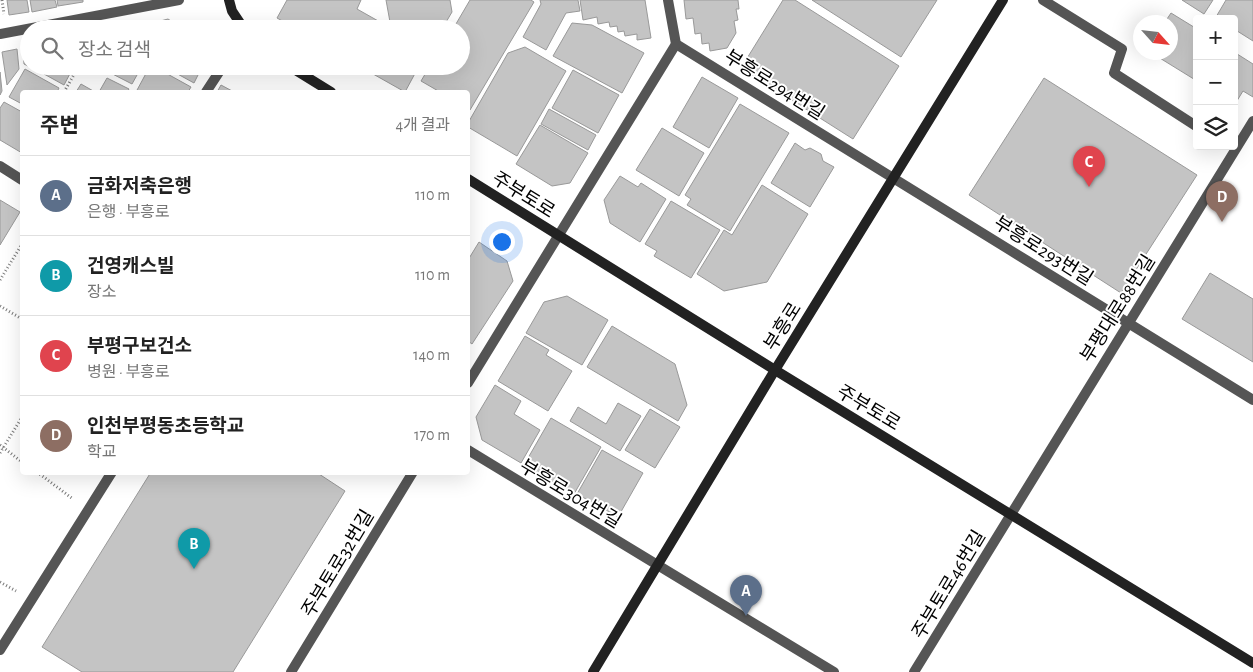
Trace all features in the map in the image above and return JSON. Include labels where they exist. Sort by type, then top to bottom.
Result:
[{"type":"main road","points":[[228,0],[238,20]]},
{"type":"main road","name":"부흥로","points":[[593,672],[775,370],[1003,0]]},
{"type":"main road","points":[[304,75],[328,90]]},
{"type":"main road","name":"주부토로","points":[[470,180],[1253,663]]},
{"type":"lane","points":[[74,20],[179,0]]},
{"type":"lane","points":[[470,381],[676,44],[668,0]]},
{"type":"lane","points":[[1043,0],[1122,49],[1114,73],[1193,124]]},
{"type":"lane","points":[[0,34],[20,30]]},
{"type":"lane","name":"부흥로294번길","points":[[676,44],[894,178]]},
{"type":"lane","points":[[207,90],[217,75]]},
{"type":"lane","name":"부평대로88번길","points":[[1011,514],[1253,120]]},
{"type":"lane","points":[[0,166],[20,179]]},
{"type":"lane","name":"부흥로293번길","points":[[894,178],[1253,400]]},
{"type":"lane","name":"부흥로304번길","points":[[470,451],[834,672]]},
{"type":"lane","points":[[0,650],[110,475]]},
{"type":"lane","name":"주부토로32번길","points":[[291,672],[411,475]]},
{"type":"lane","name":"주부토로46번길","points":[[914,672],[1011,514]]},
{"type":"path","points":[[65,90],[74,75]]},
{"type":"path","points":[[0,280],[20,247]]},
{"type":"path","points":[[0,306],[20,318]]},
{"type":"path","points":[[0,453],[2,446],[20,420]]},
{"type":"path","points":[[2,446],[20,460]]},
{"type":"path","points":[[41,475],[88,510]]},
{"type":"building","points":[[7,0],[27,0],[29,12],[9,15]]},
{"type":"building","points":[[30,0],[55,0],[57,7],[32,12]]},
{"type":"building","points":[[57,0],[83,0],[83,2],[58,6]]},
{"type":"building","points":[[287,0],[361,0],[357,9],[376,20],[281,20],[277,18]]},
{"type":"building","points":[[386,0],[450,0],[452,12],[447,20],[390,20]]},
{"type":"building","points":[[470,0],[531,0],[534,2],[470,110],[470,90],[437,90],[421,81],[425,75],[470,75],[470,20],[458,20]]},
{"type":"building","points":[[540,0],[578,0],[580,11],[566,13],[546,50],[523,37],[541,4]]},
{"type":"building","points":[[580,0],[645,0],[651,38],[637,40],[637,34],[625,36],[624,31],[618,32],[617,26],[610,27],[609,22],[598,24],[597,17],[583,20]]},
{"type":"building","points":[[684,0],[738,0],[739,9],[736,9],[738,20],[734,21],[736,33],[727,48],[710,51],[709,43],[702,44],[701,33],[695,34],[693,18],[686,19]]},
{"type":"building","points":[[783,0],[795,0],[899,66],[853,139],[741,68]]},
{"type":"building","points":[[812,0],[937,0],[901,57]]},
{"type":"building","points":[[1182,0],[1213,0],[1204,14]]},
{"type":"building","points":[[1226,0],[1253,0],[1253,41],[1238,32],[1238,15],[1217,15]]},
{"type":"building","points":[[1178,17],[1193,27],[1193,79],[1163,60],[1178,60]]},
{"type":"building","points":[[572,23],[592,25],[644,53],[622,93],[553,56]]},
{"type":"building","points":[[525,47],[566,71],[517,156],[470,128],[470,120],[508,53]]},
{"type":"building","points":[[17,49],[19,69],[7,85],[2,52]]},
{"type":"building","points":[[1238,55],[1253,64],[1253,97],[1243,91],[1238,99]]},
{"type":"building","points":[[573,70],[619,95],[598,133],[552,108]]},
{"type":"building","points":[[0,72],[2,91],[0,95]]},
{"type":"building","points":[[22,75],[36,75],[59,88],[58,90],[20,90],[20,103],[9,97]]},
{"type":"building","points":[[46,75],[69,75],[64,85]]},
{"type":"building","points":[[114,75],[137,75],[132,84]]},
{"type":"building","points":[[145,75],[169,75],[191,87],[189,90],[137,90]]},
{"type":"building","points":[[179,75],[198,75],[194,83]]},
{"type":"building","points":[[375,75],[414,75],[406,90],[401,90]]},
{"type":"building","points":[[702,77],[738,98],[709,148],[673,127]]},
{"type":"building","points":[[107,78],[129,89],[128,90],[100,90]]},
{"type":"building","points":[[1044,78],[1197,175],[1121,293],[969,195]]},
{"type":"building","points":[[81,84],[92,90],[77,90]]},
{"type":"building","points":[[221,85],[230,90],[218,90]]},
{"type":"building","points":[[4,102],[20,111],[20,152],[0,140],[0,108]]},
{"type":"building","points":[[740,104],[789,133],[730,231],[687,205],[691,199],[685,195]]},
{"type":"building","points":[[549,109],[596,135],[588,150],[541,124]]},
{"type":"building","points":[[540,125],[588,153],[570,183],[552,186],[516,164]]},
{"type":"building","points":[[662,128],[704,153],[679,196],[636,170]]},
{"type":"building","points":[[795,143],[805,150],[810,148],[821,154],[823,161],[834,167],[810,207],[771,183]]},
{"type":"building","points":[[620,176],[638,187],[641,183],[666,199],[640,242],[610,223],[604,200]]},
{"type":"building","points":[[762,185],[808,214],[767,282],[724,291],[697,274],[724,230],[732,235]]},
{"type":"building","points":[[0,200],[20,212],[0,245]]},
{"type":"building","points":[[671,201],[720,230],[691,278],[654,256],[657,251],[645,244]]},
{"type":"building","points":[[479,242],[507,261],[513,281],[472,344],[470,342],[470,257]]},
{"type":"building","points":[[1210,273],[1253,299],[1253,362],[1182,319]]},
{"type":"building","points":[[567,296],[608,320],[582,365],[526,333],[544,302]]},
{"type":"building","points":[[612,326],[675,364],[687,405],[678,421],[587,367]]},
{"type":"building","points":[[525,336],[549,350],[546,355],[572,371],[548,411],[498,381]]},
{"type":"building","points":[[495,385],[521,401],[514,414],[540,430],[521,463],[482,440],[476,417]]},
{"type":"building","points":[[618,403],[641,416],[620,451],[570,421],[578,407],[606,424]]},
{"type":"building","points":[[650,409],[680,427],[655,468],[625,450]]},
{"type":"building","points":[[551,418],[601,447],[574,494],[524,465]]},
{"type":"building","points":[[602,450],[643,473],[618,517],[577,494]]},
{"type":"building","points":[[149,475],[321,475],[345,491],[233,672],[82,672],[42,647]]},
{"type":"place","name":"부평구보건소","points":[[1089,187]]},
{"type":"place","name":"인천부평동초등학교","points":[[1222,222]]},
{"type":"place","name":"건영캐스빌","points":[[194,569]]},
{"type":"place","name":"금화저축은행","points":[[746,616]]}]
